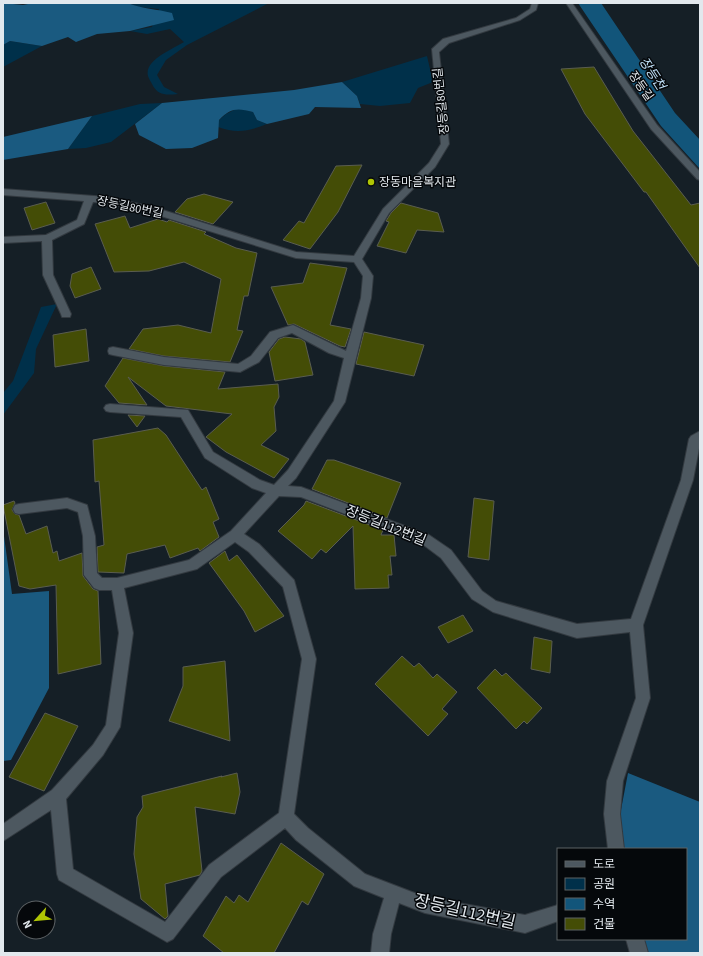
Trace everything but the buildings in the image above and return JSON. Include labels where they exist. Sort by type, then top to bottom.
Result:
[{"type":"street","name":"장등길80번길","points":[[3,192],[107,200],[150,209],[296,256],[357,259],[386,211],[432,165],[445,144],[435,51],[446,41],[518,19],[533,10],[536,3]]},
{"type":"street","name":"장등길","points":[[569,3],[654,127],[700,178]]},
{"type":"street","name":"장등길80번길","points":[[3,240],[47,238],[81,222],[90,198]]},
{"type":"street","points":[[47,238],[48,275],[66,314]]},
{"type":"street","points":[[19,509],[67,503],[83,509],[89,536],[91,575],[99,584],[117,584],[192,565],[235,535],[292,474],[339,402],[366,298],[368,276],[357,259]]},
{"type":"street","points":[[113,351],[164,361],[240,368],[255,359],[274,335],[293,329],[333,350],[350,356]]},
{"type":"street","points":[[110,408],[184,413],[209,454],[256,484],[275,491]]},
{"type":"street","points":[[616,848],[612,814],[615,781],[643,698],[636,625],[687,480],[695,439],[700,436]]},
{"type":"street","name":"장등길112번길","points":[[275,491],[301,492],[425,539],[446,554],[478,595],[493,606],[577,631],[636,625]]},
{"type":"street","points":[[58,796],[65,874],[167,933],[215,871],[286,817],[308,659],[289,584],[254,548],[235,535]]},
{"type":"street","points":[[3,833],[58,796],[98,750],[113,727],[126,633],[117,584]]},
{"type":"street","name":"장등길112번길","points":[[286,817],[302,834],[360,880],[394,893],[425,904],[525,924],[557,913]]},
{"type":"street","points":[[380,953],[382,934],[394,893]]},
{"type":"street","points":[[635,940],[639,953]]},
{"type":"green space","points":[[128,3],[269,3],[187,45],[166,60],[157,75],[164,87],[178,94],[170,95],[160,93],[154,88],[148,76],[148,70],[150,65],[160,56],[184,42],[170,29],[147,34],[130,31],[152,27],[159,9],[138,7]]},
{"type":"green space","points":[[10,41],[42,46],[3,67],[3,45]]},
{"type":"green space","points":[[427,56],[433,82],[418,88],[410,103],[380,106],[360,104],[357,96],[342,82]]},
{"type":"green space","points":[[162,103],[111,142],[86,148],[68,149],[92,116],[140,104]]},
{"type":"green space","points":[[238,108],[253,112],[257,120],[267,124],[243,131],[218,127],[219,120],[226,114]]},
{"type":"green space","points":[[57,304],[36,349],[34,373],[3,415],[3,393],[13,381],[41,307]]},
{"type":"shaded area","points":[[3,3],[23,5],[33,3],[128,3],[139,7],[172,13],[174,20],[130,31],[97,34],[76,42],[68,37],[42,46],[10,41],[3,45]]},
{"type":"shaded area","points":[[342,82],[357,96],[361,108],[315,107],[309,114],[267,124],[257,120],[253,112],[234,110],[227,113],[219,120],[218,138],[192,148],[166,149],[139,135],[135,124],[162,103],[294,90]]},
{"type":"shaded area","points":[[92,116],[68,149],[3,160],[3,137]]},
{"type":"shaded area","points":[[3,529],[12,594],[49,591],[49,688],[11,760],[3,761]]},
{"type":"shaded area","points":[[628,773],[700,802],[700,953],[647,953],[643,940],[687,940],[687,848],[624,848],[620,815]]},
{"type":"water","points":[[578,3],[601,3],[675,113],[700,140],[700,169],[661,126]]},
{"type":"place","name":"장동마을복지관","points":[[371,182]]},
{"type":"water label","name":"장등천","points":[[653,73]]}]
